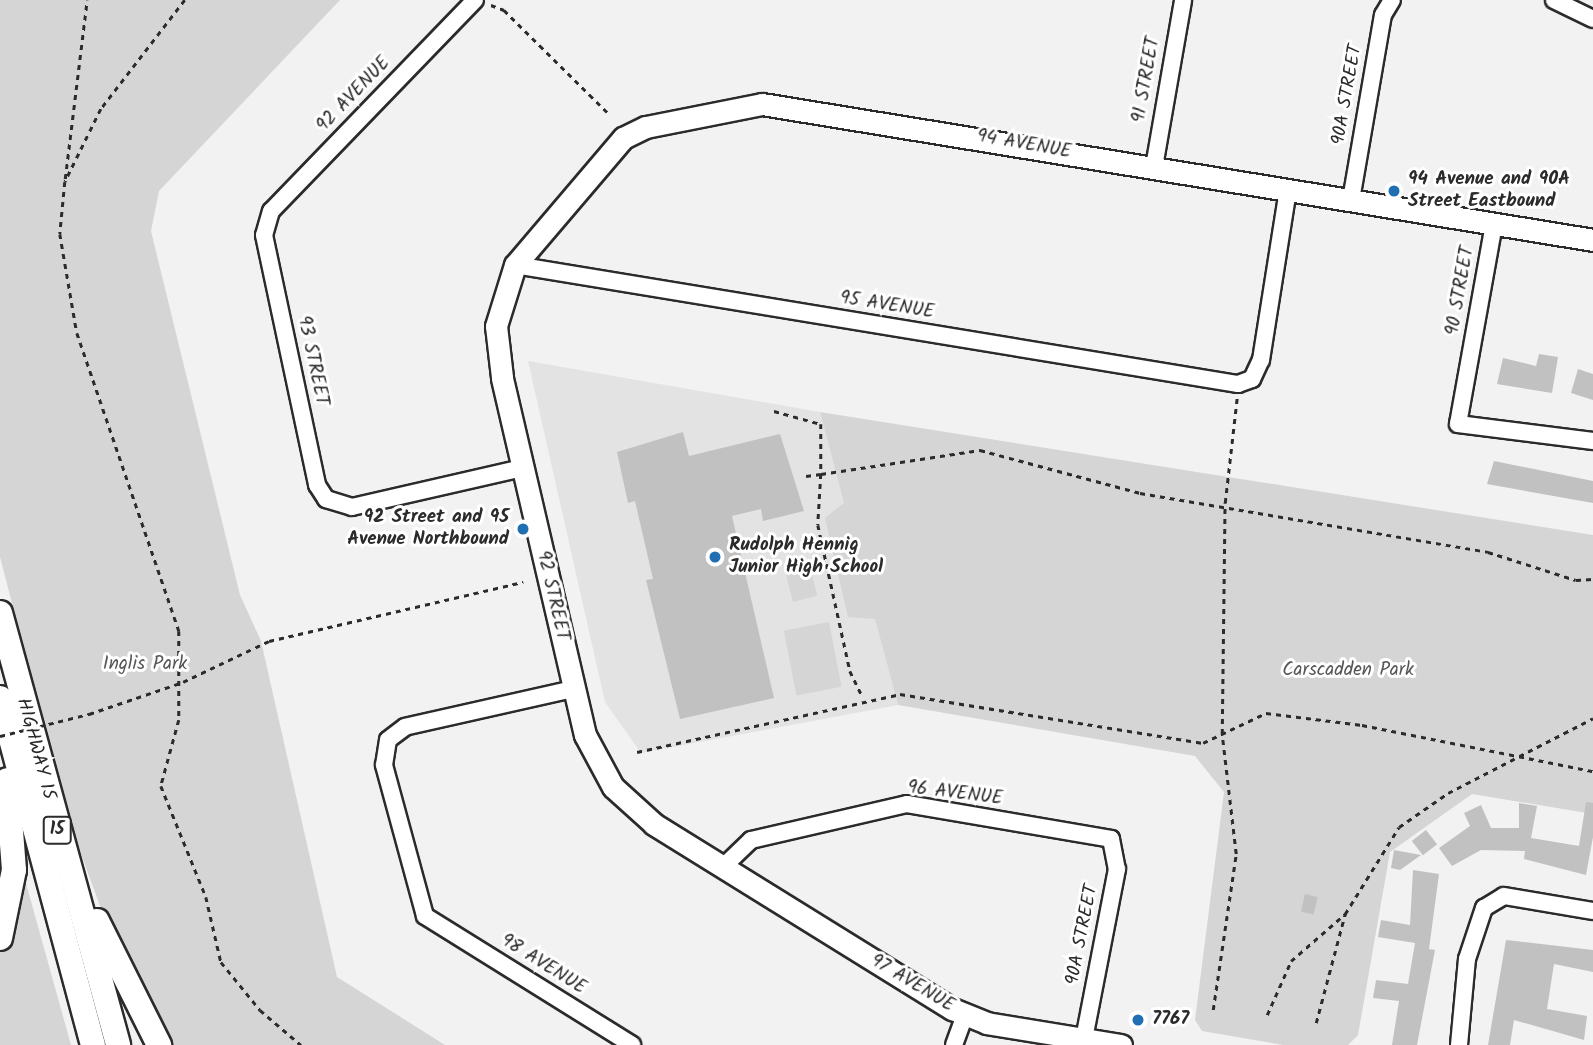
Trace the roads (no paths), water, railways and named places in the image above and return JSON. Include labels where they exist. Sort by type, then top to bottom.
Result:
[{"type":"main road","name":"HIGHWAY 15","points":[[0,614],[51,809],[118,1045]]},
{"type":"main road","name":"HIGHWAY 15","points":[[0,698],[93,1045]]},
{"type":"main road","points":[[0,724],[14,856],[0,938]]},
{"type":"main road","points":[[51,809],[126,988],[159,1045]]},
{"type":"street","name":"92 AVENUE","points":[[265,222],[475,0]]},
{"type":"street","name":"91 STREET","points":[[1154,167],[1183,0]]},
{"type":"street","name":"90A STREET","points":[[1351,200],[1383,15],[1392,0]]},
{"type":"street","points":[[1554,0],[1593,19]]},
{"type":"street","name":"94 AVENUE","points":[[515,265],[623,138],[646,127],[742,106],[806,107],[1593,240]]},
{"type":"street","name":"95 AVENUE","points":[[515,265],[1245,382],[1261,360],[1289,190]]},
{"type":"street","name":"93 STREET","points":[[265,222],[317,485],[332,504],[352,507],[522,468]]},
{"type":"street","name":"90 STREET","points":[[1494,224],[1469,366],[1457,417],[1460,426],[1497,425],[1593,441]]},
{"type":"street","name":"92 STREET","points":[[515,265],[496,340],[522,468],[573,689],[590,748],[613,787],[640,814],[723,867]]},
{"type":"street","name":"98 AVENUE","points":[[573,689],[405,727],[388,740],[384,765],[412,882],[432,921],[632,1045]]},
{"type":"street","name":"96 AVENUE","points":[[723,867],[751,840],[907,804],[1111,839]]},
{"type":"street","name":"90A STREET","points":[[1084,1039],[1117,869],[1111,839]]},
{"type":"street","name":"97 AVENUE","points":[[723,867],[965,1015],[1121,1045]]},
{"type":"street","points":[[1459,1045],[1467,959],[1484,908],[1504,896],[1593,911]]},
{"type":"street","points":[[954,1045],[965,1015]]},
{"type":"place","name":"94 Avenue and 90A Street Eastbound","points":[[1394,191]]},
{"type":"place","name":"92 Street and 95 Avenue Northbound","points":[[523,529]]},
{"type":"place","name":"Rudolph Hennig Junior High School","points":[[715,557]]},
{"type":"place","name":"7767","points":[[1138,1020]]},
{"type":"park label","name":"Inglis Park","points":[[145,665]]},
{"type":"park label","name":"Carscadden Park","points":[[1348,671]]}]
